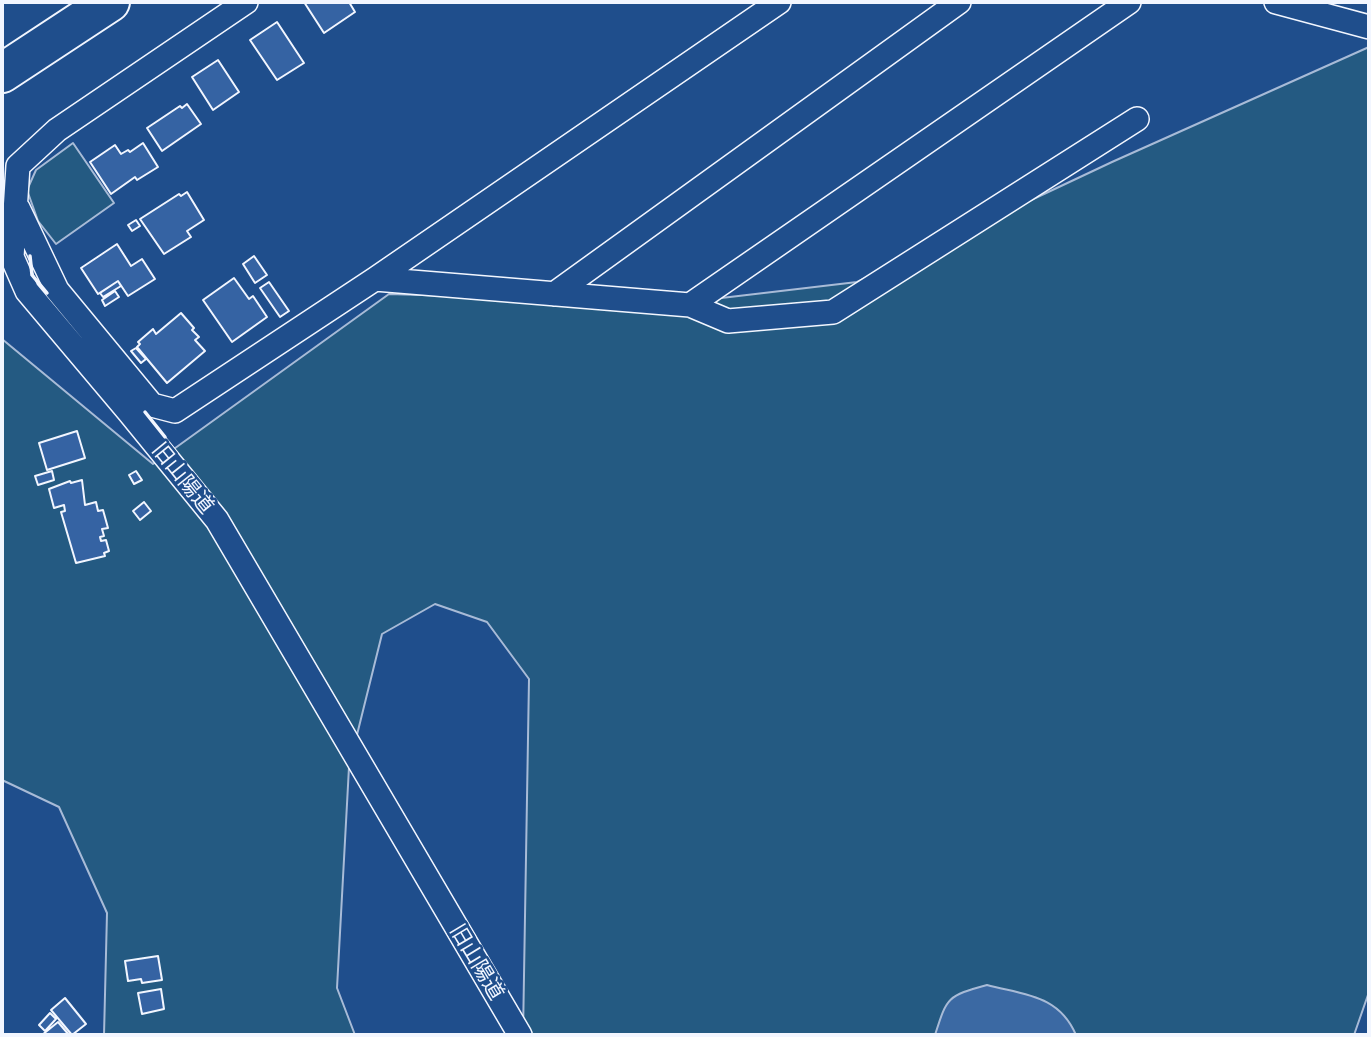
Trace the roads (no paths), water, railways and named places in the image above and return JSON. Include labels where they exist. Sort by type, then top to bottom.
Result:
[{"type":"highway","points":[[2,73],[110,2]]},
{"type":"street","name":"旧山陽道","points":[[246,2],[57,130],[19,166],[12,257],[27,291],[217,520],[520,1035]]},
{"type":"street","points":[[16,205],[57,290],[152,405],[175,411],[375,279],[779,2]]},
{"type":"street","points":[[554,294],[959,2]]},
{"type":"street","points":[[690,305],[1129,2]]},
{"type":"street","points":[[1276,2],[1369,27]]},
{"type":"street","points":[[375,279],[690,305],[728,321],[833,312],[1137,119]]}]
